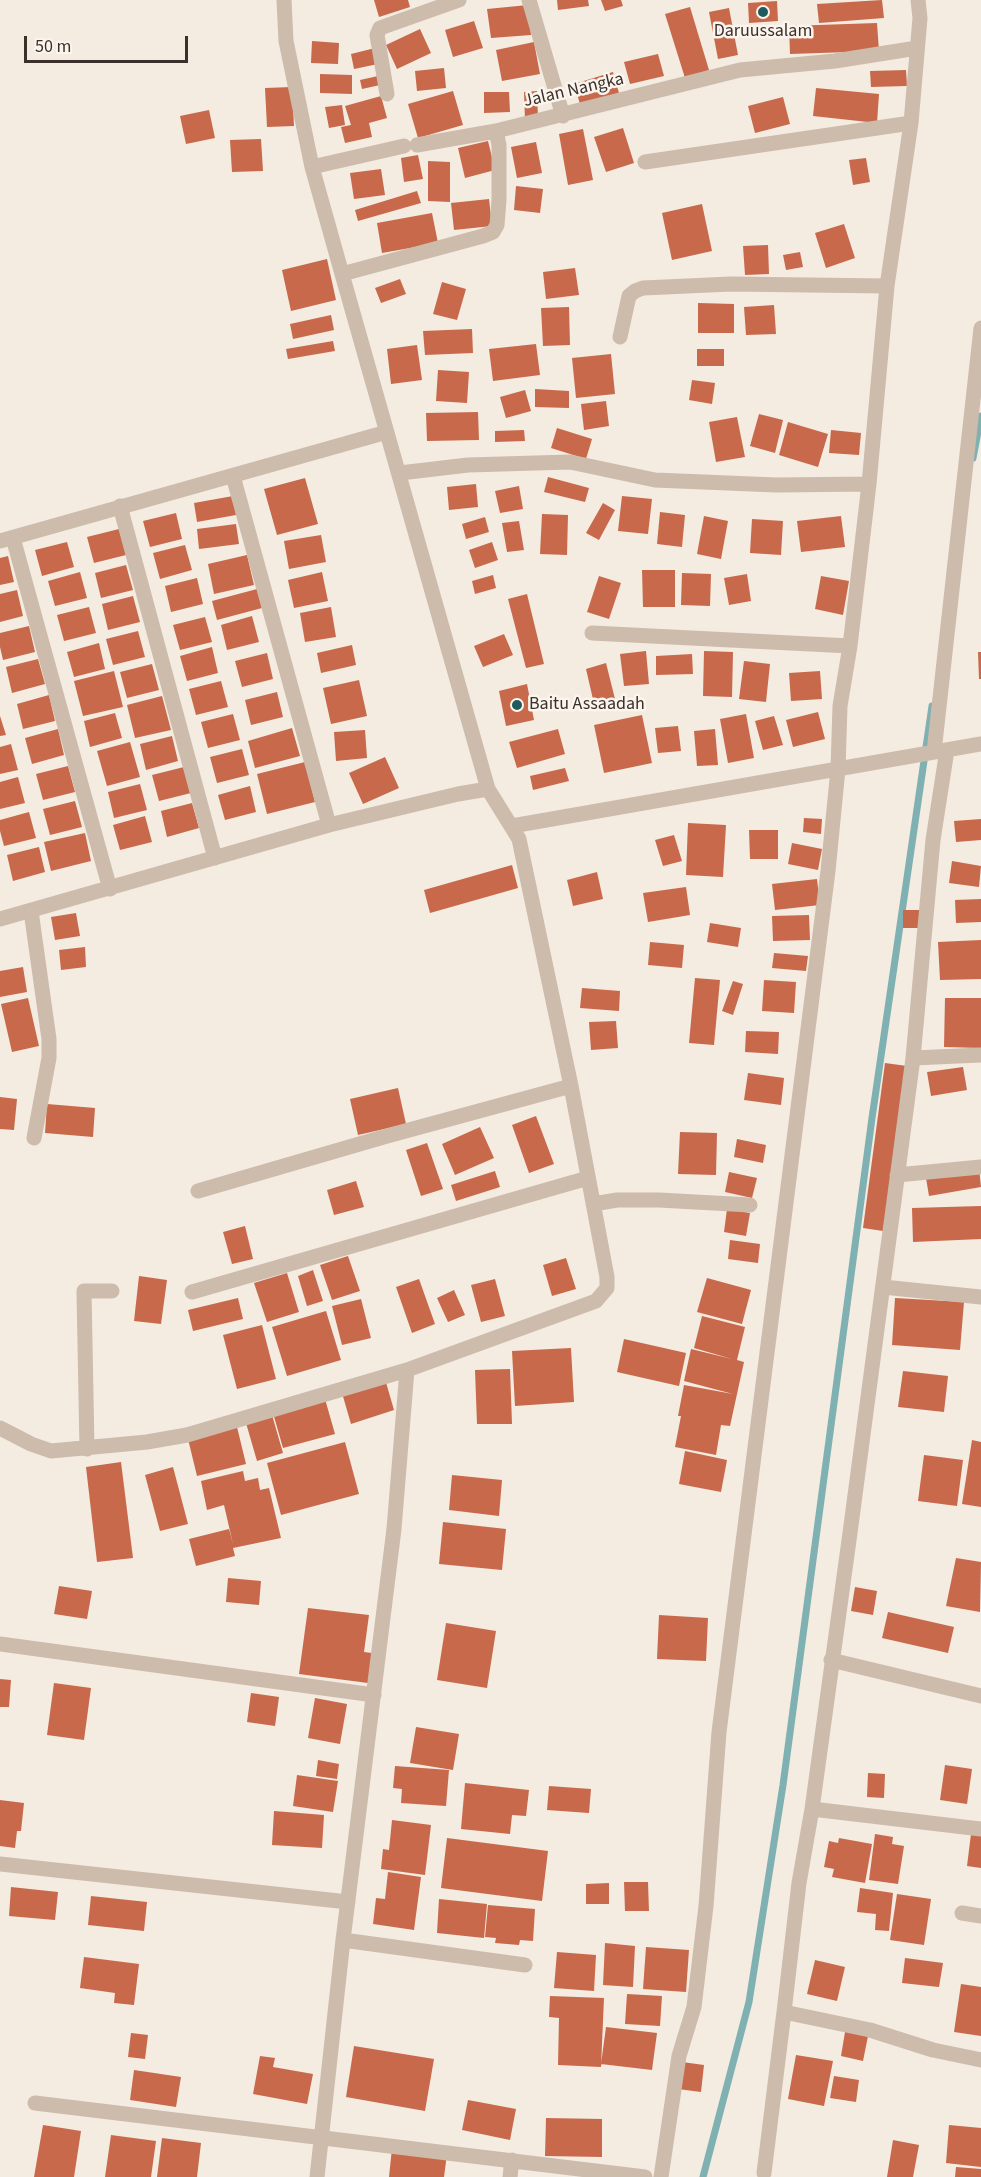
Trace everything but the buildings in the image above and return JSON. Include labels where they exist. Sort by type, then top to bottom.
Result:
[{"type":"street","points":[[0,1428],[31,1444],[51,1450],[87,1449],[187,1435],[407,1370],[596,1301],[607,1288],[607,1277],[571,1086],[519,839],[488,789],[312,167],[286,41],[284,0]]},
{"type":"street","points":[[387,94],[377,35],[380,28],[459,0]]},
{"type":"street","points":[[529,0],[563,116]]},
{"type":"street","points":[[661,2177],[678,2056],[694,2007],[706,1906],[719,1732],[810,1020],[845,768],[840,706],[850,646],[869,484],[887,286],[911,123],[920,18],[918,0]]},
{"type":"street","name":"Jalan Nangka","points":[[312,167],[410,145],[496,131],[522,123],[563,116],[740,70],[836,62],[917,48]]},
{"type":"street","points":[[645,162],[911,123]]},
{"type":"street","points":[[342,274],[493,232],[497,225],[499,200],[499,145],[496,131]]},
{"type":"street","points":[[620,337],[629,296],[643,288],[742,284],[887,286]]},
{"type":"street","points":[[764,2173],[799,1883],[812,1809],[913,1058],[933,840],[936,751],[981,328]]},
{"type":"street","points":[[110,888],[7,539],[387,432]]},
{"type":"street","points":[[400,473],[468,465],[570,462],[655,480],[776,485],[869,484]]},
{"type":"street","points":[[233,476],[329,825]]},
{"type":"street","points":[[120,506],[215,858]]},
{"type":"street","points":[[592,633],[850,646]]},
{"type":"street","points":[[512,826],[981,744]]},
{"type":"street","points":[[1,915],[31,911],[329,825],[488,789]]},
{"type":"street","points":[[31,911],[49,1039],[49,1058],[34,1138]]},
{"type":"street","points":[[913,1058],[981,1055]]},
{"type":"street","points":[[198,1191],[571,1086]]},
{"type":"street","points":[[897,1175],[981,1167]]},
{"type":"street","points":[[192,1292],[588,1178]]},
{"type":"street","points":[[593,1204],[617,1200],[659,1200],[750,1205]]},
{"type":"street","points":[[883,1287],[981,1297]]},
{"type":"street","points":[[87,1449],[84,1291],[112,1291]]},
{"type":"street","points":[[317,2177],[343,1940],[394,1529],[407,1370]]},
{"type":"street","points":[[0,1644],[374,1695]]},
{"type":"street","points":[[831,1660],[981,1696]]},
{"type":"street","points":[[812,1809],[981,1829]]},
{"type":"street","points":[[0,1864],[348,1902]]},
{"type":"street","points":[[962,1913],[981,1916]]},
{"type":"street","points":[[343,1940],[525,1965]]},
{"type":"street","points":[[784,2012],[870,2030],[933,2050],[981,2060]]},
{"type":"street","points":[[35,2103],[645,2177]]},
{"type":"street","points":[[510,2177],[512,2160]]},
{"type":"waterway","points":[[973,458],[981,416]]},
{"type":"waterway","points":[[703,2177],[749,2002],[783,1785],[872,1118],[932,706]]},
{"type":"place","name":"Daruussalam","points":[[763,12]]},
{"type":"place","name":"Baitu Assaadah","points":[[517,705]]}]
